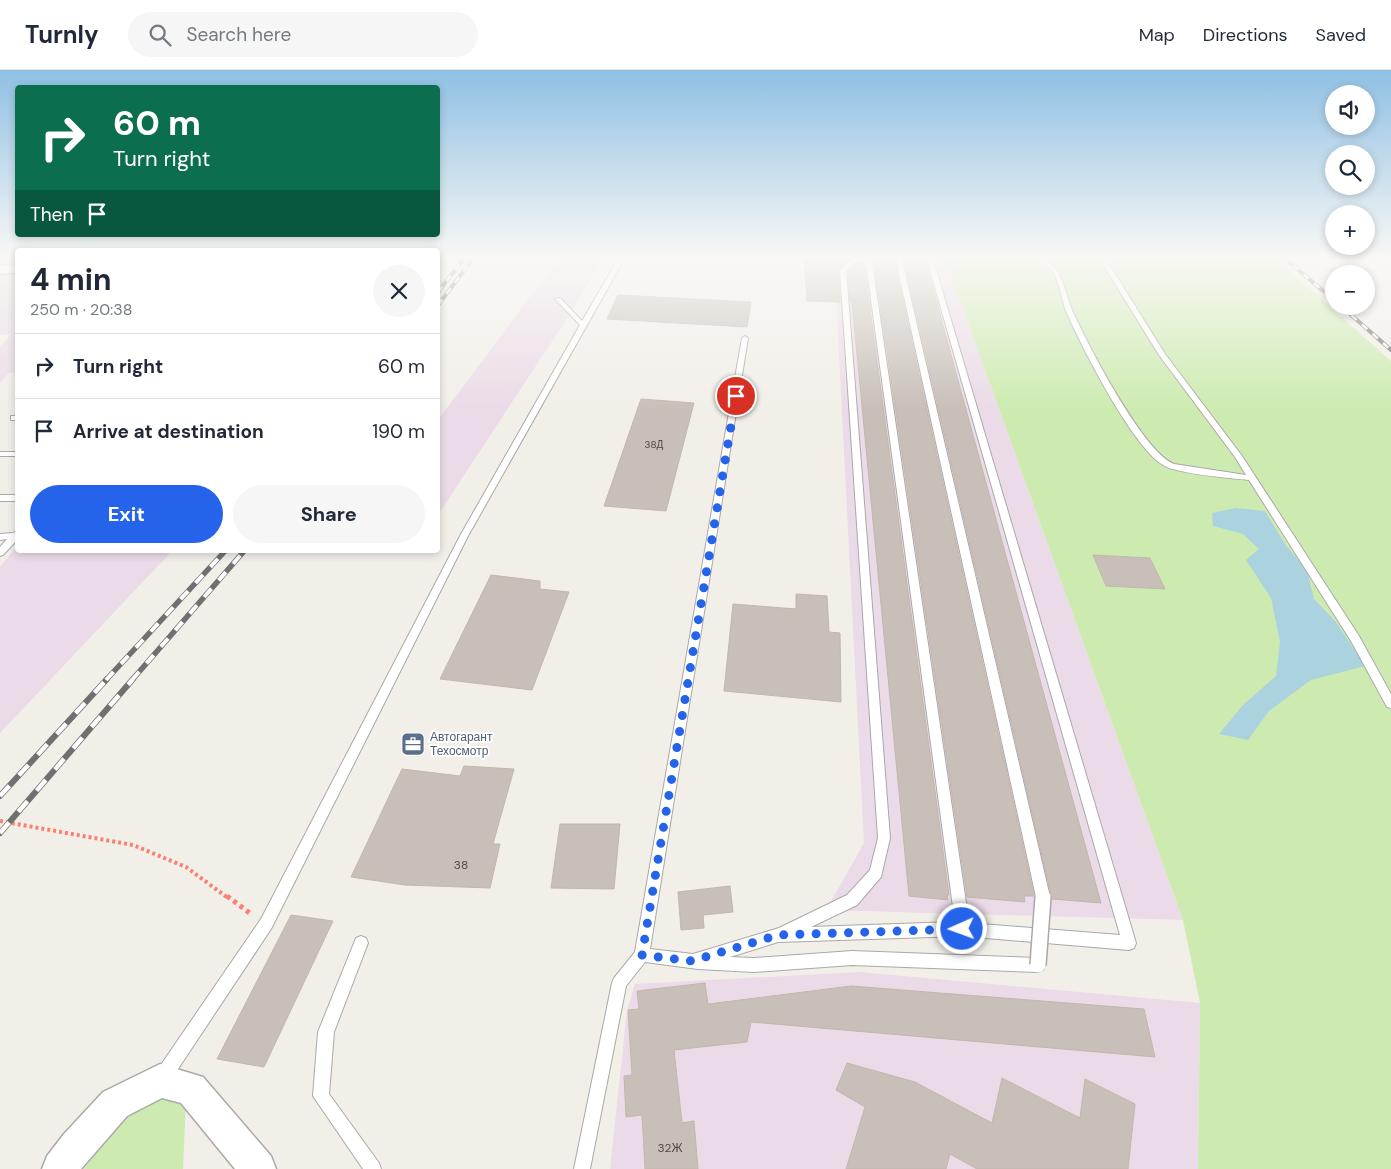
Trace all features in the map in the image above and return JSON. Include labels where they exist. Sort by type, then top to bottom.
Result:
[{"type":"street","points":[[60,1169],[76,1146],[116,1104],[160,1081],[191,1089],[251,1166]]},
{"type":"lane","points":[[566,307],[583,325]]},
{"type":"lane","points":[[160,1081],[266,924],[464,536],[593,307]]},
{"type":"lane","points":[[692,961],[778,935],[852,900],[876,873],[884,838],[846,307]]},
{"type":"lane","points":[[875,307],[962,929]]},
{"type":"lane","points":[[642,955],[692,961],[754,965],[852,958],[1038,965],[1043,897],[910,307]]},
{"type":"lane","points":[[778,935],[962,929],[1129,943],[944,307]]},
{"type":"lane","points":[[1068,307],[1077,328],[1117,399],[1150,451],[1167,465],[1252,478]]},
{"type":"lane","points":[[1133,307],[1162,355],[1238,456],[1355,639],[1391,704]]},
{"type":"lane","points":[[582,1169],[619,983],[642,955],[746,338]]},
{"type":"lane","points":[[0,454],[15,454]]},
{"type":"lane","points":[[0,498],[15,498]]},
{"type":"lane","points":[[0,537],[15,535]]},
{"type":"lane","points":[[0,553],[15,536]]},
{"type":"lane","points":[[361,943],[326,1032],[321,1096],[373,1169]]},
{"type":"path","points":[[0,822],[133,845],[186,867],[266,924]]},
{"type":"shaded area","points":[[15,307],[15,372],[9,373],[0,383],[0,347],[11,334],[0,335],[0,308]]},
{"type":"shaded area","points":[[522,307],[574,307],[440,512],[440,417]]},
{"type":"shaded area","points":[[837,307],[962,307],[1183,920],[826,910],[864,843]]},
{"type":"shaded area","points":[[15,548],[15,553],[170,553],[0,733],[0,567]]},
{"type":"shaded area","points":[[859,972],[1200,1003],[1198,1169],[610,1169],[627,1011],[635,984]]},
{"type":"green space","points":[[962,307],[1325,307],[1325,315],[1339,315],[1391,361],[1391,1169],[1198,1169],[1200,1003],[1183,920]]},
{"type":"green space","points":[[152,1097],[186,1100],[183,1169],[84,1169],[109,1132]]},
{"type":"water","points":[[1236,508],[1265,511],[1285,544],[1307,570],[1314,599],[1336,622],[1365,666],[1311,680],[1269,711],[1248,740],[1219,734],[1243,705],[1276,676],[1280,642],[1271,598],[1246,560],[1259,549],[1243,534],[1213,526],[1212,513]]},
{"type":"building","points":[[612,307],[750,307],[747,327],[607,319]]},
{"type":"building","points":[[853,307],[870,307],[949,895],[947,895],[948,900],[909,896]]},
{"type":"building","points":[[881,307],[904,307],[1034,896],[1024,896],[1025,902],[967,897]]},
{"type":"building","points":[[915,307],[938,307],[1101,903],[1052,899]]},
{"type":"building","points":[[641,399],[694,403],[666,511],[604,506]]},
{"type":"building","points":[[1093,555],[1150,558],[1165,589],[1106,586]]},
{"type":"building","points":[[491,575],[540,581],[540,589],[569,592],[532,690],[440,679]]},
{"type":"building","points":[[796,594],[827,596],[829,632],[840,633],[841,702],[724,691],[733,604],[796,609]]},
{"type":"building","points":[[464,766],[514,769],[493,844],[500,844],[490,888],[405,885],[351,877],[402,769],[460,776]]},
{"type":"building","points":[[560,824],[620,824],[614,889],[551,888]]},
{"type":"building","points":[[730,886],[733,912],[703,915],[704,928],[681,930],[678,892]]},
{"type":"building","points":[[291,915],[333,921],[264,1067],[217,1059]]},
{"type":"building","points":[[705,983],[708,1004],[851,986],[1144,1009],[1155,1057],[751,1022],[747,1042],[674,1050],[682,1123],[694,1121],[698,1169],[645,1169],[642,1115],[626,1117],[624,1076],[632,1075],[628,1010],[639,1009],[637,991]]},
{"type":"building","points":[[847,1063],[915,1082],[992,1123],[1002,1078],[1080,1118],[1085,1079],[1135,1104],[1128,1169],[977,1169],[950,1154],[946,1169],[846,1169],[865,1107],[836,1090]]},
{"type":"railway","points":[[1351,315],[1391,350]]},
{"type":"railway","points":[[106,680],[223,553]]},
{"type":"railway","points":[[132,680],[242,553]]},
{"type":"railway","points":[[0,796],[107,679]]},
{"type":"railway","points":[[0,833],[133,679]]},
{"type":"place","name":"Автогарант Техосмотр","points":[[413,744]]},
{"type":"route","points":[[736,396],[642,955],[692,961],[778,935],[962,929]]}]
